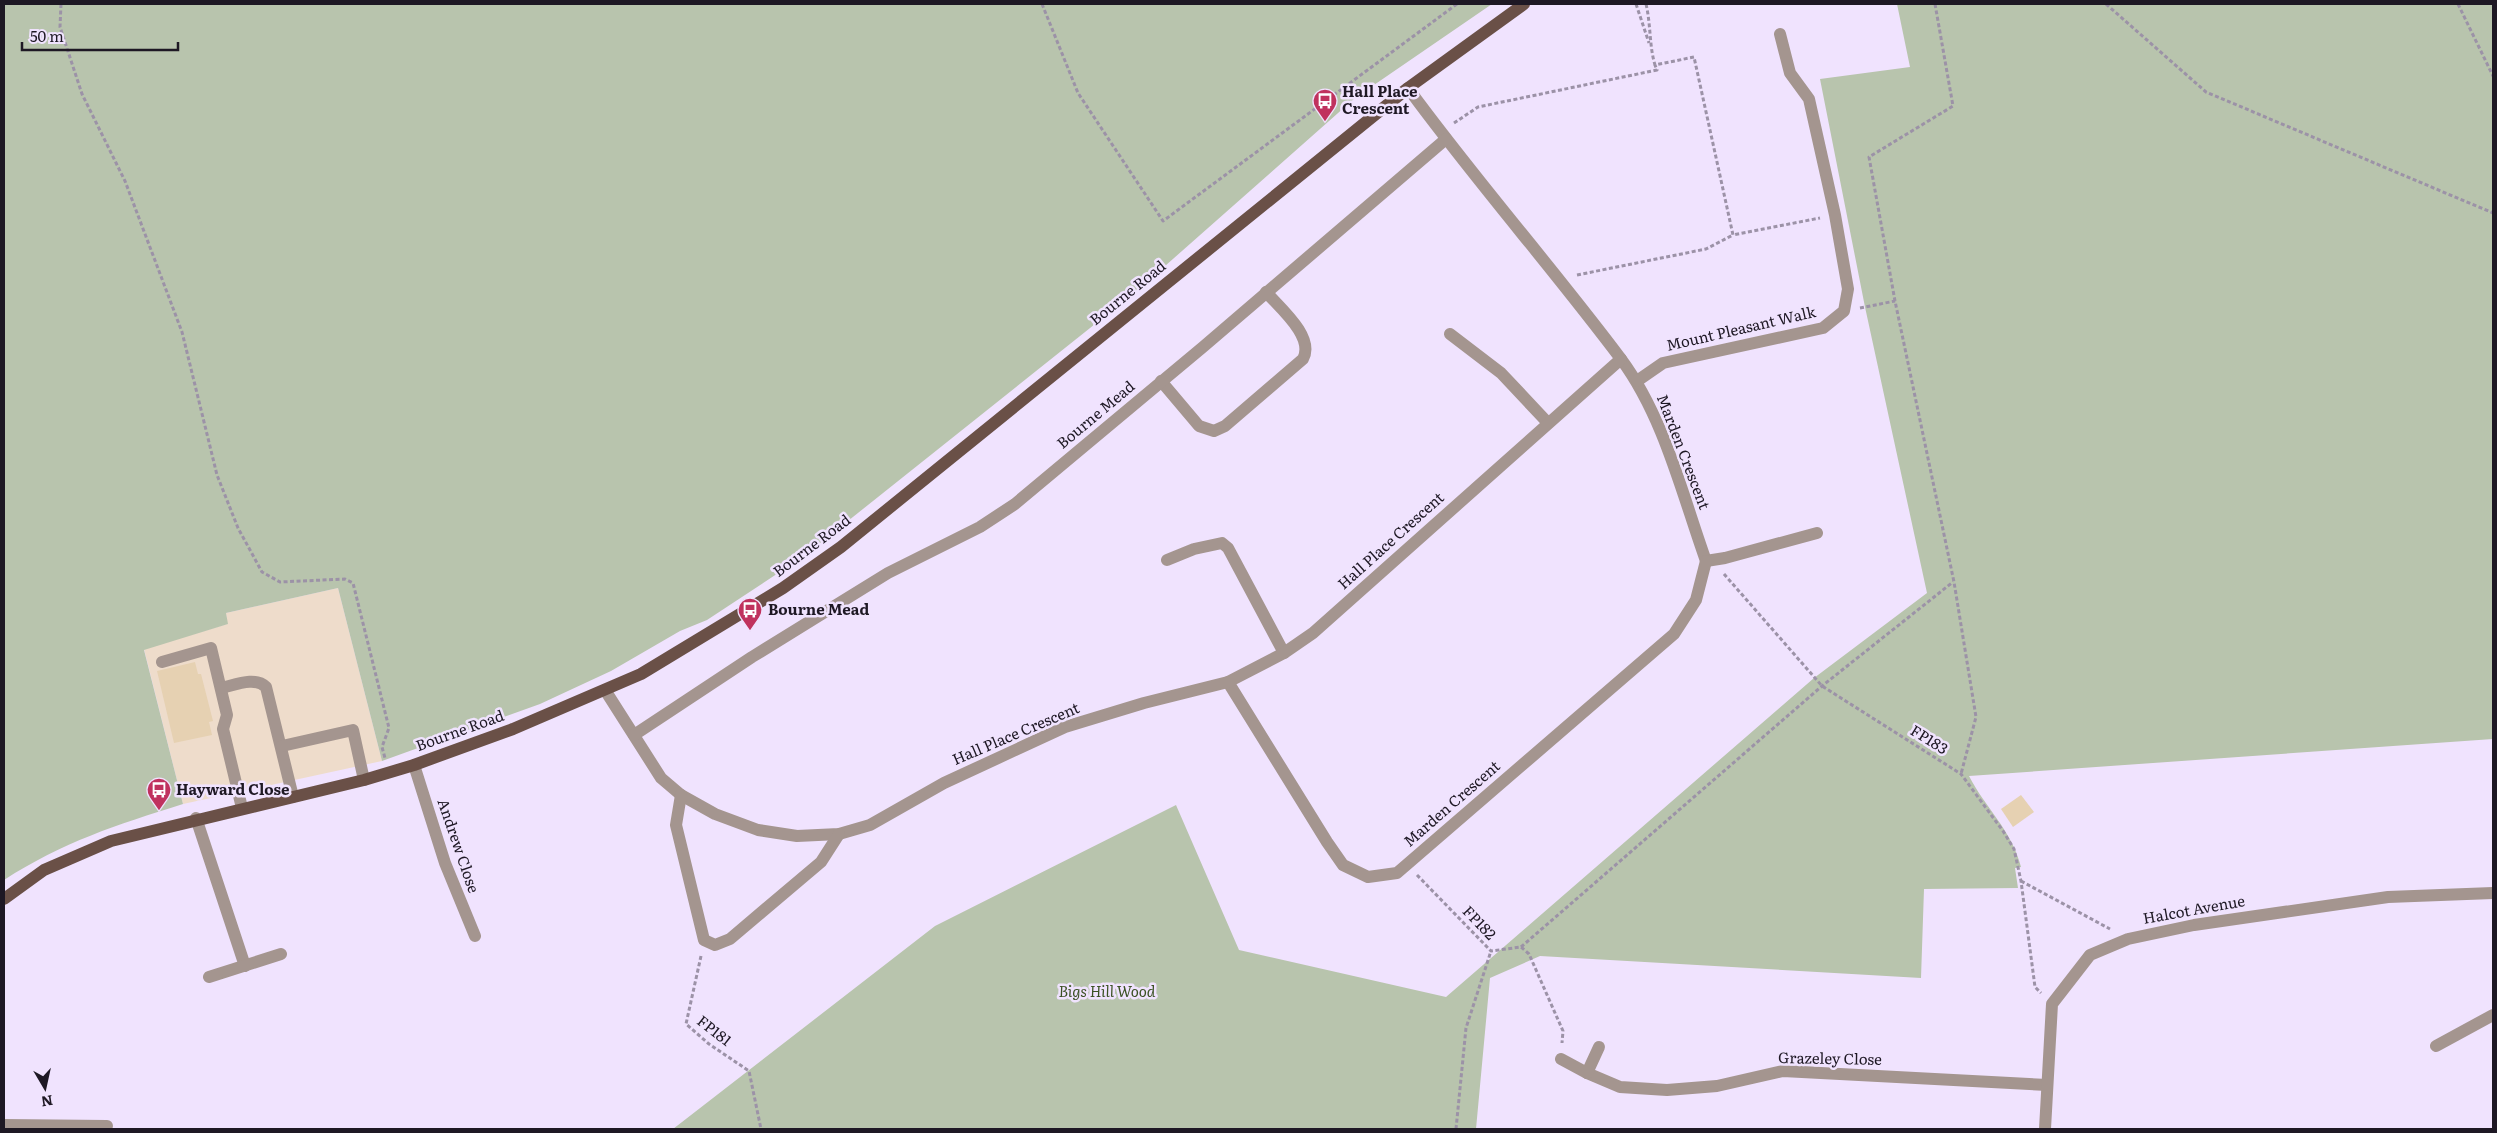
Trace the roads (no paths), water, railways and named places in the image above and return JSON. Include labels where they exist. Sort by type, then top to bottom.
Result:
[{"type":"main road","name":"Bourne Road","points":[[4,899],[44,870],[111,841],[196,818],[364,780],[414,765],[513,730],[641,674],[686,648],[783,588],[841,546],[1408,88],[1524,4]]},
{"type":"street","name":"Mount Pleasant Walk","points":[[1637,380],[1663,363],[1823,328],[1844,311],[1848,289],[1835,215],[1809,99],[1790,74],[1780,34]]},
{"type":"street","points":[[1408,88],[1443,135],[1560,279],[1621,359]]},
{"type":"street","name":"Bourne Mead","points":[[634,735],[752,657],[888,573],[980,527],[1015,504],[1266,292],[1443,135]]},
{"type":"street","points":[[1162,381],[1199,426],[1214,431],[1225,426],[1261,396],[1303,359],[1307,346],[1305,338],[1266,292]]},
{"type":"street","points":[[1450,334],[1500,373],[1548,423]]},
{"type":"street","name":"Hall Place Crescent","points":[[604,690],[661,778],[681,794],[715,814],[758,830],[797,836],[839,834],[870,825],[944,783],[1065,727],[1144,703],[1228,682],[1284,653],[1312,633],[1621,359]]},
{"type":"street","name":"Marden Crescent","points":[[1228,682],[1327,842],[1344,866],[1368,877],[1397,873],[1407,865],[1674,634],[1696,600],[1706,561],[1662,438],[1637,380],[1621,359]]},
{"type":"street","points":[[1706,561],[1726,558],[1818,533]]},
{"type":"street","points":[[1167,560],[1194,549],[1222,543],[1228,548],[1284,653]]},
{"type":"street","points":[[162,662],[211,648],[227,715],[223,729],[242,808]]},
{"type":"street","points":[[221,688],[254,682],[261,683],[266,687],[293,797]]},
{"type":"street","points":[[282,746],[353,730],[364,780]]},
{"type":"street","name":"Andrew Close","points":[[414,765],[445,863],[475,936]]},
{"type":"street","points":[[681,794],[676,825],[704,940],[715,945],[730,939],[821,862],[839,834]]},
{"type":"street","points":[[196,818],[245,966]]},
{"type":"street","name":"Halcot Avenue","points":[[2047,1085],[2052,1004],[2090,956],[2128,939],[2194,925],[2388,897],[2493,892]]},
{"type":"street","points":[[209,977],[281,954]]},
{"type":"street","points":[[2436,1046],[2493,1015]]},
{"type":"street","points":[[1587,1073],[1599,1047]]},
{"type":"street","name":"Grazeley Close","points":[[1561,1059],[1587,1073],[1620,1087],[1667,1090],[1717,1086],[1783,1071],[2047,1085]]},
{"type":"street","points":[[2044,1129],[2047,1085]]},
{"type":"street","points":[[4,1125],[107,1126]]},
{"type":"place","name":"Hall Place Crescent","points":[[1325,122]]},
{"type":"place","name":"Bourne Mead","points":[[750,631]]},
{"type":"place","name":"Hayward Close","points":[[159,811]]},
{"type":"park label","name":"Bigs Hill Wood","points":[[1107,992]]}]
